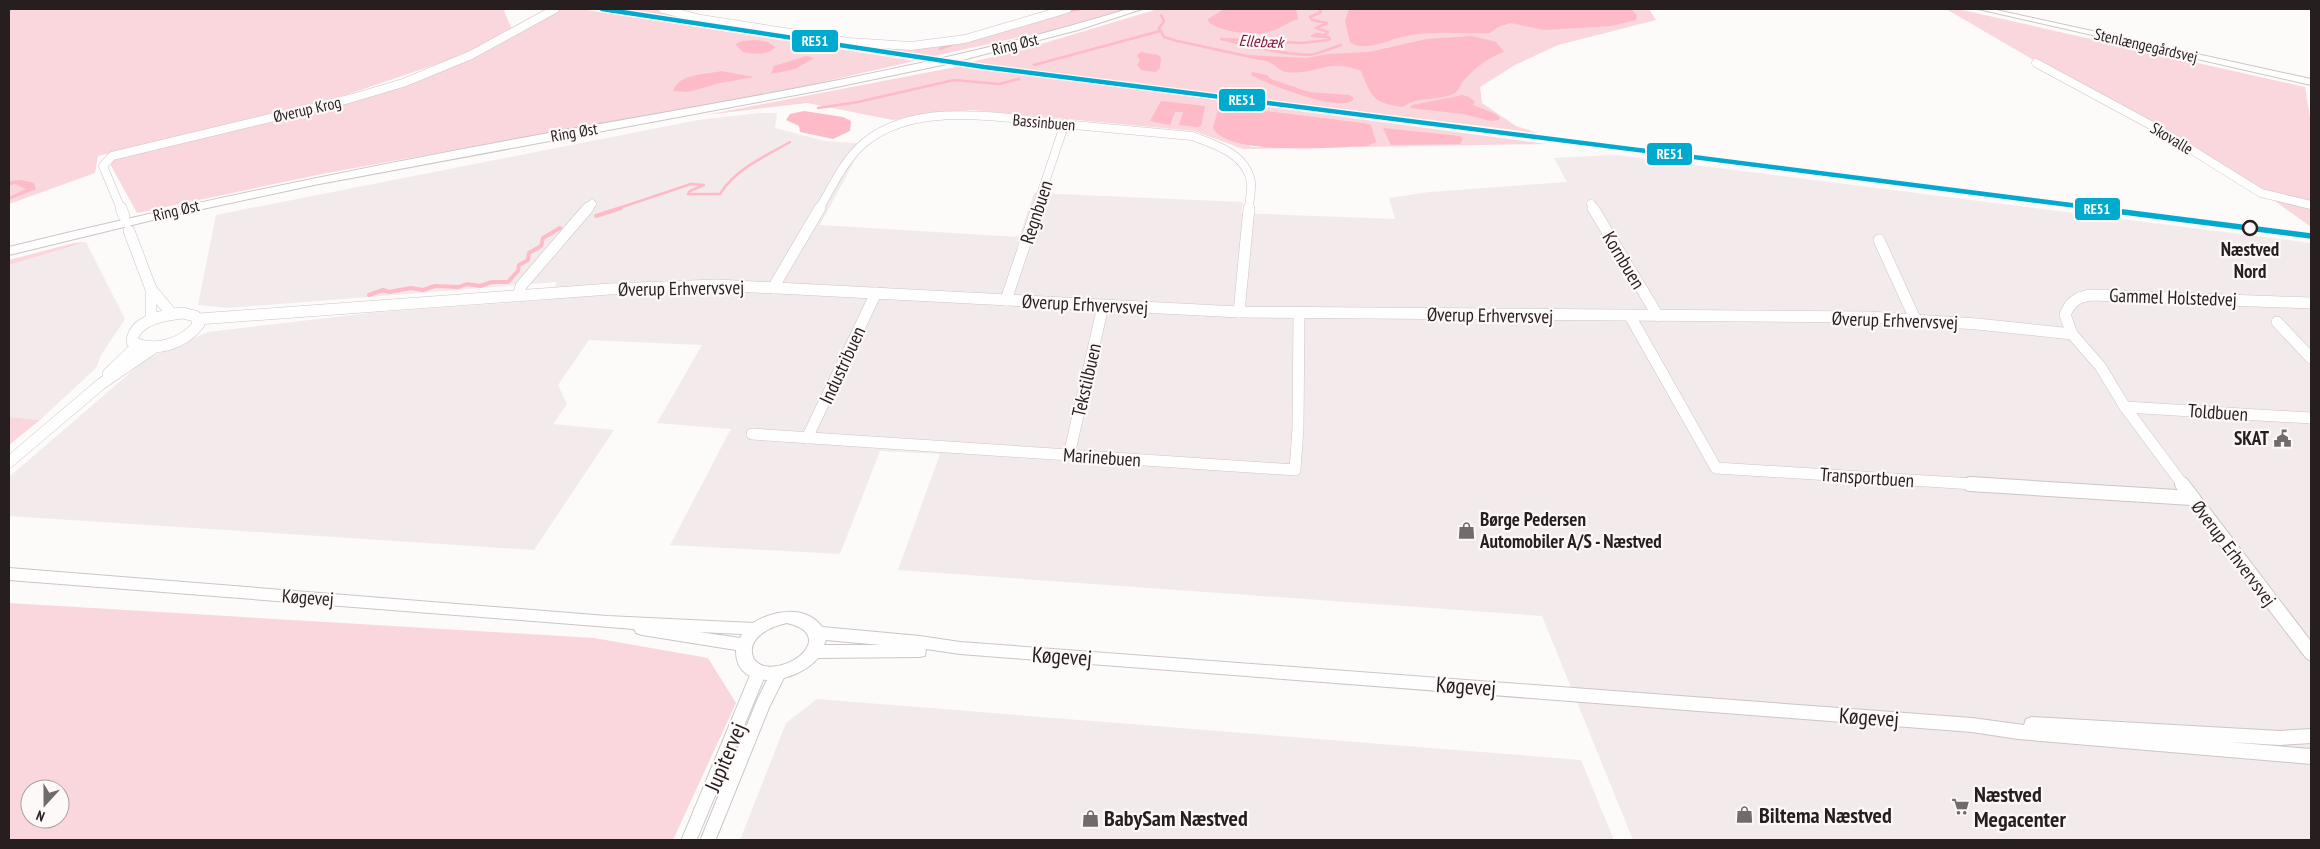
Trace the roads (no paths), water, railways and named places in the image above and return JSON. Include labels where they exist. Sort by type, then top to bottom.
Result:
[{"type":"main road","name":"Ring Øst","points":[[9,251],[108,225],[320,178],[900,71],[984,52],[1137,9]]},
{"type":"street","name":"Øverup Krog","points":[[124,216],[103,166],[104,162],[109,158],[130,151],[349,99],[403,83],[471,55],[486,45],[523,28],[555,9]]},
{"type":"street","points":[[663,9],[695,17],[779,30],[881,45],[912,46],[965,38],[1067,9]]},
{"type":"street","name":"Stenlængegårdsvej","points":[[1982,9],[2311,82]]},
{"type":"street","name":"Skovalle","points":[[2036,63],[2158,129],[2261,193],[2311,205]]},
{"type":"street","name":"Bassinbuen","points":[[773,288],[852,154],[862,143],[878,132],[919,119],[948,115],[974,115],[1192,136],[1226,149],[1238,158],[1248,170],[1251,183],[1239,312]]},
{"type":"street","name":"Regnbuen","points":[[1006,300],[1065,124]]},
{"type":"street","points":[[518,296],[521,286],[592,204]]},
{"type":"street","name":"Kornbuen","points":[[1591,204],[1658,316]]},
{"type":"street","points":[[129,231],[151,289],[172,314]]},
{"type":"street","points":[[1879,240],[1915,319]]},
{"type":"street","name":"Øverup Erhvervsvej","points":[[197,324],[296,313],[682,286],[773,288],[1239,312],[1915,319],[2072,334],[2100,366],[2125,407],[2309,652]]},
{"type":"street","points":[[151,289],[149,298],[152,311],[151,320]]},
{"type":"street","name":"Industribuen","points":[[807,438],[876,293]]},
{"type":"street","name":"Gammel Holstedvej","points":[[2072,334],[2066,321],[2066,309],[2074,300],[2091,295],[2311,303]]},
{"type":"street","name":"Tekstilbuen","points":[[1069,455],[1103,306]]},
{"type":"street","name":"Marinebuen","points":[[752,434],[1295,470],[1298,428],[1299,313]]},
{"type":"street","points":[[172,314],[190,314],[197,324],[175,342],[156,347],[137,346],[132,342],[131,337],[134,332],[151,320],[172,314]]},
{"type":"street","name":"Transportbuen","points":[[1630,316],[1716,468],[2192,498]]},
{"type":"street","points":[[2277,322],[2311,358]]},
{"type":"street","points":[[101,384],[107,375],[137,346]]},
{"type":"street","points":[[9,462],[101,384],[156,347]]},
{"type":"street","name":"Toldbuen","points":[[2125,407],[2311,418]]},
{"type":"street","name":"Køgevej","points":[[9,574],[607,622],[662,623],[756,629]]},
{"type":"street","points":[[798,618],[814,627],[818,634],[818,646],[804,664],[778,674],[760,672],[747,664],[744,658],[744,645],[756,629],[776,619],[798,618]]},
{"type":"street","name":"Køgevej","points":[[607,622],[656,632],[744,645]]},
{"type":"street","name":"Køgevej","points":[[818,634],[920,642],[960,648],[1972,725],[2018,732],[2311,757]]},
{"type":"street","name":"Køgevej","points":[[815,652],[960,648]]},
{"type":"street","name":"Jupitervej","points":[[689,840],[760,672]]},
{"type":"street","name":"Jupitervej","points":[[708,840],[763,704],[778,674]]},
{"type":"street","name":"Køgevej","points":[[1972,725],[2009,724],[2139,729],[2280,738],[2311,736]]},
{"type":"waterway","points":[[1067,12],[1079,9]]},
{"type":"waterway","name":"Ellebæk","points":[[1320,9],[1321,12],[1310,17],[1312,20],[1327,23],[1316,28],[1328,32],[1325,35],[1316,34],[1312,36],[1328,37],[1330,39],[1328,40],[1302,43],[1221,39],[1268,50],[1306,55],[1315,54],[1341,45]]},
{"type":"waterway","points":[[1161,15],[1164,21],[1159,28],[1164,37],[1177,41]]},
{"type":"waterway","points":[[1034,65],[1160,31]]},
{"type":"waterway","points":[[940,49],[956,43]]},
{"type":"waterway","points":[[818,108],[858,102],[954,80],[999,84],[1019,79]]},
{"type":"waterway","points":[[616,209],[691,184],[704,185],[690,191],[688,194],[720,194],[726,185],[742,170],[790,142]]},
{"type":"waterway","points":[[596,216],[621,208]]},
{"type":"waterway","points":[[369,295],[383,290],[389,292],[411,288],[423,290],[435,286],[459,287],[467,284],[480,286],[492,282],[508,282],[518,271],[519,265],[528,260],[529,253],[541,246],[543,238],[560,228]]},
{"type":"place","name":"Næstved Nord","points":[[2250,228]]},
{"type":"place","name":"SKAT","points":[[2283,438]]},
{"type":"place","name":"Børge Pedersen Automobiler A/S - Næstved","points":[[1466,530]]},
{"type":"place","name":"Næstved Megacenter","points":[[1960,807]]},
{"type":"place","name":"Biltema Næstved","points":[[1745,815]]},
{"type":"place","name":"BabySam Næstved","points":[[1090,818]]}]
